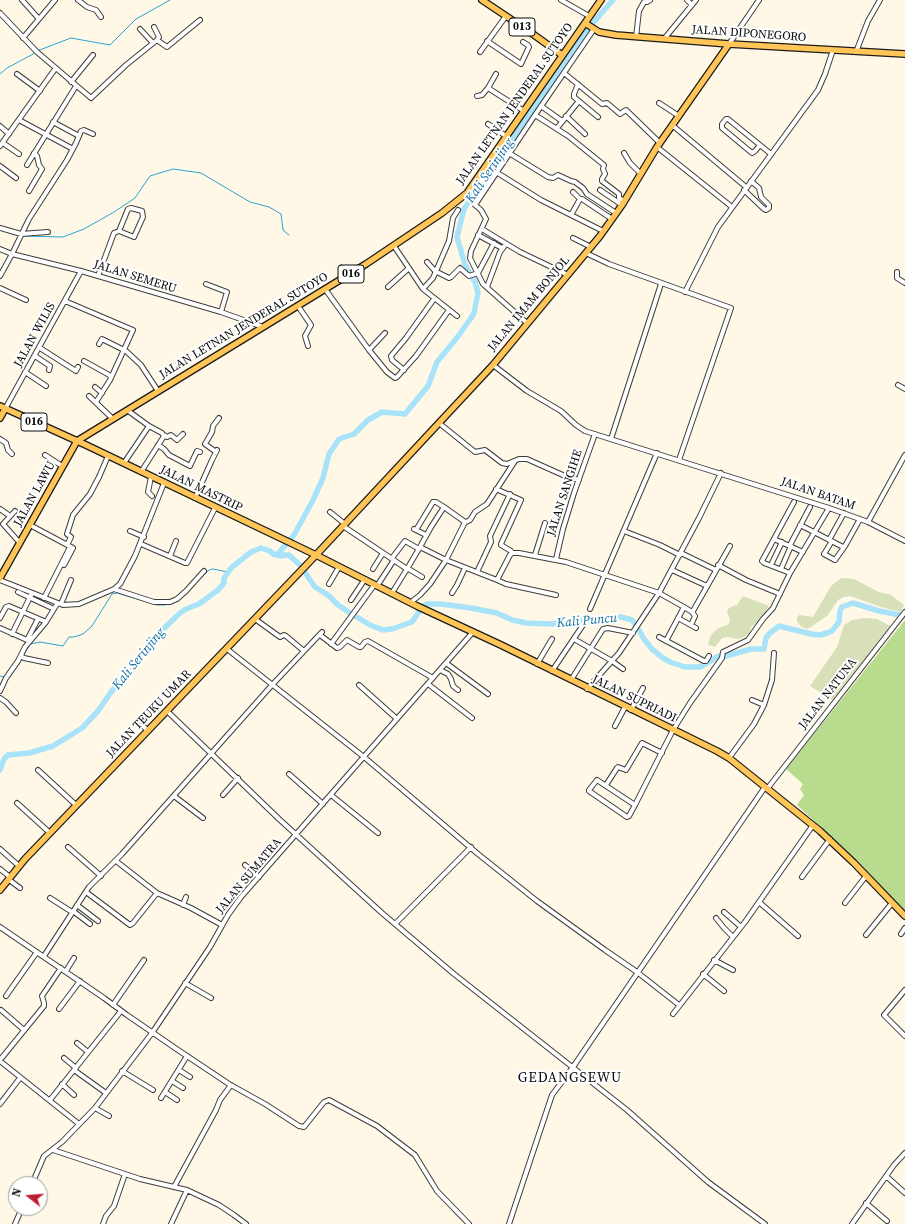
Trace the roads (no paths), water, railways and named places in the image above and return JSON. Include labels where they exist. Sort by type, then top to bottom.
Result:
[{"type":"main road","name":"013","points":[[482,0],[562,55]]},
{"type":"main road","name":"016","points":[[590,26],[589,16],[601,0]]},
{"type":"main road","name":"JALAN DIPONEGORO","points":[[590,26],[608,34],[636,37],[905,54]]},
{"type":"main road","name":"JALAN LETNAN JENDERAL SUTOYO","points":[[77,441],[394,246],[456,203],[483,182],[506,136],[562,55],[590,26]]},
{"type":"main road","name":"JALAN IMAM BONJOL","points":[[316,555],[493,365],[591,247],[623,203],[658,145],[730,44]]},
{"type":"main road","name":"016","points":[[3,408],[77,441]]},
{"type":"main road","points":[[0,418],[3,408]]},
{"type":"main road","name":"016","points":[[67,437],[76,438],[87,435]]},
{"type":"main road","name":"JALAN MASTRIP","points":[[77,441],[316,555]]},
{"type":"main road","name":"JALAN LAWU","points":[[0,579],[77,441]]},
{"type":"main road","name":"JALAN SUPRIADI","points":[[316,555],[410,603],[473,632],[729,758],[830,839],[905,916]]},
{"type":"main road","name":"JALAN TEUKU UMAR","points":[[0,890],[19,866],[76,805],[316,555]]},
{"type":"street","points":[[22,0],[39,19]]},
{"type":"street","points":[[23,38],[55,0]]},
{"type":"street","points":[[78,0],[86,6],[96,10],[101,17]]},
{"type":"street","points":[[561,0],[589,16]]},
{"type":"street","points":[[636,37],[639,11],[644,2],[650,0]]},
{"type":"street","points":[[687,0],[692,5]]},
{"type":"street","points":[[664,39],[696,0]]},
{"type":"street","points":[[730,44],[760,0]]},
{"type":"street","points":[[856,52],[868,21],[880,0]]},
{"type":"street","points":[[0,13],[36,52],[89,98],[92,98],[121,70],[157,40],[159,36],[154,27]]},
{"type":"street","points":[[480,52],[506,16]]},
{"type":"street","points":[[157,40],[165,46],[168,46],[200,20]]},
{"type":"street","points":[[473,275],[469,255],[486,219],[475,205],[483,182],[496,172],[509,154],[564,73],[590,26]]},
{"type":"street","points":[[140,29],[153,43]]},
{"type":"street","points":[[487,41],[521,64],[529,47],[523,42]]},
{"type":"street","points":[[685,292],[718,227],[818,90],[829,65],[833,50]]},
{"type":"street","points":[[71,82],[93,55]]},
{"type":"street","points":[[19,154],[1,144],[55,69]]},
{"type":"street","points":[[564,73],[602,104],[607,103],[620,114],[626,110],[658,145],[732,207]]},
{"type":"street","points":[[17,74],[40,91]]},
{"type":"street","points":[[477,96],[482,95],[496,74]]},
{"type":"street","points":[[578,84],[574,96],[598,117]]},
{"type":"street","points":[[27,165],[76,86]]},
{"type":"street","points":[[488,88],[524,111]]},
{"type":"street","points":[[557,128],[579,101]]},
{"type":"street","points":[[659,103],[679,116]]},
{"type":"street","points":[[541,106],[562,121]]},
{"type":"street","points":[[535,115],[557,128],[604,165],[603,169],[605,174],[602,181],[619,194],[619,197],[623,203]]},
{"type":"street","points":[[566,116],[585,134]]},
{"type":"street","points":[[760,145],[755,151],[752,152],[722,128],[722,124],[728,119],[760,145],[771,154]]},
{"type":"street","points":[[19,120],[73,149]]},
{"type":"street","points":[[53,122],[79,136]]},
{"type":"street","points":[[488,124],[506,136]]},
{"type":"street","points":[[672,125],[745,189],[766,210],[769,208],[769,205],[761,196],[759,188],[751,182]]},
{"type":"street","points":[[0,126],[9,134]]},
{"type":"street","points":[[0,276],[31,215],[73,149],[79,136],[83,130],[93,134]]},
{"type":"street","points":[[28,191],[42,169],[39,165],[37,156],[34,153]]},
{"type":"street","points":[[624,153],[630,163],[641,174]]},
{"type":"street","points":[[509,154],[548,177],[553,178],[558,175],[571,182],[575,182],[583,188],[587,194],[616,213]]},
{"type":"street","points":[[0,166],[16,178]]},
{"type":"street","points":[[496,172],[541,200],[603,231]]},
{"type":"street","points":[[600,190],[623,203]]},
{"type":"street","points":[[573,192],[580,199],[612,219]]},
{"type":"street","points":[[571,215],[580,199]]},
{"type":"street","points":[[98,276],[114,233],[119,231],[128,209],[131,208],[142,211],[143,217],[134,237],[119,231]]},
{"type":"street","points":[[423,289],[433,278],[449,241],[453,218],[458,210]]},
{"type":"street","points":[[0,228],[20,235],[48,232]]},
{"type":"street","points":[[482,229],[528,256],[568,275]]},
{"type":"street","points":[[478,235],[502,248]]},
{"type":"street","points":[[573,238],[591,247]]},
{"type":"street","points":[[473,275],[494,243]]},
{"type":"street","points":[[487,287],[502,248],[506,244]]},
{"type":"street","points":[[394,246],[423,289],[457,316]]},
{"type":"street","name":"JALAN SEMERU","points":[[0,249],[12,254],[81,271],[264,326]]},
{"type":"street","points":[[586,253],[604,262],[661,284],[730,308],[680,460]]},
{"type":"street","points":[[427,262],[435,271],[449,278],[460,268],[473,275],[527,323]]},
{"type":"street","points":[[388,287],[409,268]]},
{"type":"street","name":"JALAN WILIS","points":[[3,408],[40,348],[81,271]]},
{"type":"street","points":[[896,272],[897,278],[905,283]]},
{"type":"street","points":[[206,284],[227,292],[221,312]]},
{"type":"street","points":[[611,439],[661,284]]},
{"type":"street","points":[[0,288],[26,300]]},
{"type":"street","points":[[324,290],[369,350],[393,377],[396,377],[404,370],[422,349],[449,310]]},
{"type":"street","points":[[404,370],[392,360],[391,356],[434,299]]},
{"type":"street","points":[[65,301],[133,330],[111,376],[96,402]]},
{"type":"street","points":[[298,306],[312,326],[305,336],[308,346]]},
{"type":"street","points":[[369,350],[385,333]]},
{"type":"street","points":[[99,344],[102,339],[124,349],[141,366],[158,391]]},
{"type":"street","points":[[40,348],[76,371],[78,367]]},
{"type":"street","points":[[35,356],[50,366],[49,370]]},
{"type":"street","points":[[84,361],[90,362],[111,376]]},
{"type":"street","name":"JALAN BATAM","points":[[493,365],[527,391],[561,411],[576,425],[586,431],[844,513],[868,522],[905,541]]},
{"type":"street","points":[[25,372],[46,386]]},
{"type":"street","points":[[898,385],[905,389]]},
{"type":"street","points":[[95,387],[102,393]]},
{"type":"street","points":[[89,396],[113,419]]},
{"type":"street","points":[[127,410],[167,437],[171,435],[177,440],[183,434]]},
{"type":"street","points":[[158,445],[169,455],[190,466],[197,451],[201,452],[206,445],[205,443],[212,432],[213,426],[219,418]]},
{"type":"street","points":[[440,423],[475,452],[484,450],[505,464],[527,459],[565,476],[579,480]]},
{"type":"street","points":[[124,463],[149,426]]},
{"type":"street","name":"JALAN SANGIHE","points":[[556,559],[563,529],[595,434]]},
{"type":"street","points":[[141,472],[164,435]]},
{"type":"street","points":[[0,439],[6,443],[8,450],[12,454]]},
{"type":"street","points":[[195,498],[217,451],[206,445]]},
{"type":"street","points":[[590,609],[657,453]]},
{"type":"street","points":[[45,455],[62,466]]},
{"type":"street","points":[[868,522],[905,455]]},
{"type":"street","points":[[44,598],[68,546],[70,538],[67,534],[73,515],[88,497],[101,474],[108,456]]},
{"type":"street","points":[[410,603],[424,591],[446,560],[466,522],[470,520],[479,508],[484,507],[515,461]]},
{"type":"street","points":[[587,688],[612,661],[636,629],[659,593],[681,554],[721,473]]},
{"type":"street","points":[[151,477],[148,492],[152,496]]},
{"type":"street","points":[[18,592],[57,606],[79,604],[114,589],[120,584],[128,571],[141,544],[164,483]]},
{"type":"street","points":[[496,489],[521,500],[501,544],[512,553],[556,559],[659,593],[692,612],[695,616],[691,625]]},
{"type":"street","points":[[478,572],[491,542],[490,536],[510,494]]},
{"type":"street","points":[[426,535],[415,530],[433,502],[436,502],[466,522]]},
{"type":"street","points":[[790,573],[762,560],[794,502]]},
{"type":"street","points":[[781,569],[790,546],[810,506]]},
{"type":"street","points":[[392,593],[444,507]]},
{"type":"street","points":[[141,544],[187,563],[216,508]]},
{"type":"street","points":[[635,804],[597,780],[589,791],[627,817],[629,816],[673,730],[722,658],[722,652],[743,643],[750,638],[763,619],[773,608],[790,573],[829,508]]},
{"type":"street","points":[[0,509],[10,516]]},
{"type":"street","points":[[15,511],[1,525],[20,543]]},
{"type":"street","points":[[330,512],[344,525],[383,553],[422,578]]},
{"type":"street","points":[[844,513],[824,554],[835,560],[845,546],[860,519]]},
{"type":"street","points":[[534,556],[545,523]]},
{"type":"street","points":[[30,525],[73,550],[64,565]]},
{"type":"street","points":[[800,525],[843,547]]},
{"type":"street","points":[[130,531],[144,537]]},
{"type":"street","points":[[624,531],[738,575],[746,580],[780,594]]},
{"type":"street","points":[[774,538],[803,552]]},
{"type":"street","points":[[170,556],[176,541]]},
{"type":"street","points":[[331,644],[376,585],[405,541],[446,560],[506,584],[556,595]]},
{"type":"street","points":[[771,565],[782,542]]},
{"type":"street","points":[[692,612],[730,546]]},
{"type":"street","points":[[373,569],[383,553]]},
{"type":"street","points":[[497,580],[508,557],[512,553]]},
{"type":"street","points":[[329,584],[339,567]]},
{"type":"street","points":[[452,593],[465,568]]},
{"type":"street","points":[[672,570],[707,586]]},
{"type":"street","points":[[114,589],[154,602],[170,602],[177,599],[186,591],[204,571]]},
{"type":"street","points":[[0,579],[30,596],[44,598],[57,606]]},
{"type":"street","points":[[0,691],[6,677],[23,657],[27,645],[46,622],[72,580]]},
{"type":"street","points":[[351,600],[365,580]]},
{"type":"street","points":[[12,634],[30,596]]},
{"type":"street","points":[[0,618],[8,606],[44,622]]},
{"type":"street","points":[[666,641],[684,607]]},
{"type":"street","name":"JALAN NATUNA","points":[[509,1224],[552,1095],[573,1067],[637,972],[766,788],[905,612]]},
{"type":"street","points":[[678,618],[696,628]]},
{"type":"street","points":[[0,628],[27,640],[38,619]]},
{"type":"street","points":[[255,619],[280,637],[284,635],[286,636],[304,651]]},
{"type":"street","points":[[552,671],[583,625]]},
{"type":"street","points":[[570,680],[603,629],[608,628],[633,633]]},
{"type":"street","name":"JALAN SUMATRA","points":[[35,1176],[44,1156],[53,1150],[95,1108],[152,1033],[241,898],[473,632]]},
{"type":"street","points":[[44,956],[86,892],[116,861],[272,685],[321,633],[331,644],[338,648],[347,640],[360,647],[368,641],[433,678]]},
{"type":"street","points":[[659,636],[706,661],[709,656]]},
{"type":"street","points":[[537,664],[552,639]]},
{"type":"street","points":[[574,639],[623,669]]},
{"type":"street","points":[[227,649],[364,757],[549,911],[637,972],[679,1005]]},
{"type":"street","points":[[729,758],[754,724],[764,705],[772,680],[774,653]]},
{"type":"street","points":[[23,657],[48,663]]},
{"type":"street","points":[[446,663],[488,694]]},
{"type":"street","points":[[440,670],[448,674],[453,686],[458,690]]},
{"type":"street","points":[[0,678],[6,677]]},
{"type":"street","points":[[428,684],[472,718]]},
{"type":"street","points":[[359,685],[397,718]]},
{"type":"street","points":[[632,710],[643,688]]},
{"type":"street","points":[[0,698],[16,713]]},
{"type":"street","points":[[752,700],[764,705]]},
{"type":"street","points":[[615,726],[625,707]]},
{"type":"street","points":[[167,711],[296,835],[395,924],[454,974],[627,1110],[708,1182],[765,1224]]},
{"type":"street","points":[[142,725],[148,731]]},
{"type":"street","points":[[606,786],[618,767],[626,770],[642,743],[662,753]]},
{"type":"street","points":[[38,770],[76,805]]},
{"type":"street","points":[[289,774],[323,804]]},
{"type":"street","points":[[223,795],[238,778]]},
{"type":"street","points":[[331,795],[378,833]]},
{"type":"street","points":[[174,796],[203,818]]},
{"type":"street","points":[[17,802],[50,833]]},
{"type":"street","points":[[673,1014],[741,927],[813,825]]},
{"type":"street","points":[[802,877],[830,839]]},
{"type":"street","points":[[395,924],[471,847]]},
{"type":"street","points":[[68,848],[101,876]]},
{"type":"street","points":[[0,849],[19,866]]},
{"type":"street","points":[[116,861],[157,893],[222,925]]},
{"type":"street","points":[[245,865],[259,877]]},
{"type":"street","points":[[0,870],[20,888]]},
{"type":"street","points":[[845,904],[866,876]]},
{"type":"street","points":[[86,892],[130,925],[133,924],[157,893]]},
{"type":"street","points":[[182,905],[186,897]]},
{"type":"street","points":[[50,898],[73,911],[90,924]]},
{"type":"street","points":[[759,902],[798,936]]},
{"type":"street","points":[[866,935],[892,903]]},
{"type":"street","points":[[77,905],[98,921]]},
{"type":"street","points":[[724,912],[741,927]]},
{"type":"street","points":[[716,918],[733,937]]},
{"type":"street","points":[[0,927],[66,971],[152,1033],[231,1085],[265,1104],[300,1127],[304,1127],[327,1100],[332,1100],[377,1126],[415,1154],[437,1191],[469,1224]]},
{"type":"street","points":[[901,934],[905,928]]},
{"type":"street","points":[[6,996],[37,952]]},
{"type":"street","points":[[66,971],[74,958]]},
{"type":"street","points":[[113,1005],[144,960]]},
{"type":"street","points":[[714,960],[733,970]]},
{"type":"street","points":[[60,968],[42,996],[44,1005],[0,1060],[20,1078],[79,1124]]},
{"type":"street","points":[[703,974],[715,982],[724,991]]},
{"type":"street","points":[[59,1009],[80,981]]},
{"type":"street","points":[[186,983],[211,998]]},
{"type":"street","points":[[905,990],[884,1015],[905,1036]]},
{"type":"street","points":[[1,1010],[24,1030]]},
{"type":"street","points":[[50,1100],[121,1010]]},
{"type":"street","points":[[77,1043],[88,1052]]},
{"type":"street","points":[[161,1098],[187,1056]]},
{"type":"street","points":[[64,1058],[75,1069],[106,1093]]},
{"type":"street","points":[[179,1070],[190,1077]]},
{"type":"street","points":[[122,1071],[153,1090]]},
{"type":"street","points":[[0,1104],[20,1078]]},
{"type":"street","points":[[172,1081],[183,1088]]},
{"type":"street","points":[[62,1084],[74,1095]]},
{"type":"street","points":[[174,1187],[220,1100],[231,1085]]},
{"type":"street","points":[[165,1092],[177,1100]]},
{"type":"street","points":[[95,1108],[109,1116]]},
{"type":"street","points":[[53,1150],[140,1179],[187,1190],[219,1205],[246,1224]]},
{"type":"street","points":[[852,1224],[905,1152]]},
{"type":"street","points":[[900,1158],[905,1161]]},
{"type":"street","points":[[103,1224],[106,1216],[114,1206],[125,1174]]},
{"type":"street","points":[[886,1176],[905,1192]]},
{"type":"street","points":[[171,1224],[187,1190]]},
{"type":"street","points":[[866,1203],[887,1221]]},
{"type":"waterway","points":[[37,51],[71,38],[110,45],[136,19],[170,0]]},
{"type":"waterway","name":"Kali Serinjing","points":[[0,770],[4,759],[8,755],[29,753],[53,746],[82,728],[98,711],[111,692],[133,669],[157,635],[180,613],[199,604],[218,590],[224,583],[224,578],[232,567],[251,552],[261,548],[277,555],[294,535],[313,500],[323,478],[329,454],[339,439],[354,434],[368,420],[382,412],[405,414],[428,386],[437,362],[456,339],[474,313],[478,293],[475,282],[465,265],[457,237],[464,209],[585,32],[613,0]]},
{"type":"waterway","points":[[0,74],[7,68],[35,53]]},
{"type":"waterway","points":[[22,236],[63,237],[84,229],[135,198],[150,176],[173,169],[201,173],[250,202],[269,207],[281,214],[283,230],[289,235]]},
{"type":"waterway","points":[[4,231],[13,234]]},
{"type":"waterway","name":"Kali Puncu","points":[[277,555],[289,555],[302,567],[315,587],[328,595],[338,605],[350,613],[370,625],[383,630],[392,629],[412,622],[423,606],[427,604],[441,604],[471,608],[497,613],[512,620],[526,623],[551,624],[621,617],[632,620],[652,649],[663,658],[685,667],[700,667],[719,656],[726,656],[751,649],[764,649],[766,638],[779,626],[811,634],[820,635],[827,633],[832,631],[839,622],[842,607],[853,603],[879,611],[905,616]]},
{"type":"waterway","points":[[191,588],[209,570],[213,569],[228,572]]},
{"type":"waterway","points":[[24,655],[30,644],[40,642],[63,646],[69,637],[83,634],[92,626],[112,594],[117,593],[157,605],[173,603]]},
{"type":"waterway","points":[[9,677],[23,658]]},
{"type":"waterway","points":[[0,676],[5,677]]},
{"type":"district","name":"GEDANGSEWU","points":[[570,1078]]}]
